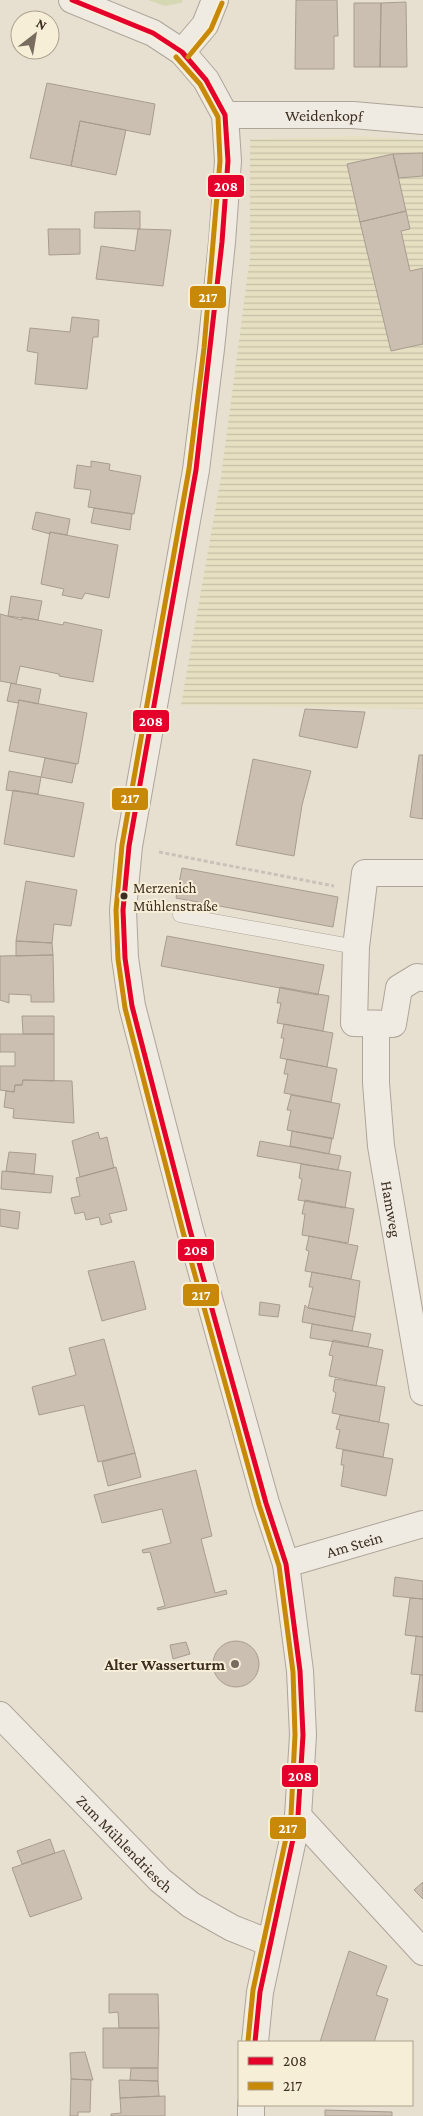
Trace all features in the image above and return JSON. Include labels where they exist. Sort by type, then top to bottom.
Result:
[{"type":"street","points":[[72,0],[97,6],[153,33],[182,52],[206,80],[225,115],[228,161],[211,349],[196,470],[129,846],[123,910],[125,958],[132,1006],[190,1230],[266,1502],[286,1564],[300,1671],[302,1735],[298,1816],[260,1992],[255,2041]]},
{"type":"street","points":[[182,52],[205,25],[216,0]]},
{"type":"street","name":"Weidenkopf","points":[[225,115],[353,115],[423,122]]},
{"type":"street","points":[[423,873],[365,873],[356,947],[354,1023],[393,1024],[399,988],[417,977],[423,978]]},
{"type":"street","name":"Hamweg","points":[[376,1024],[376,1082],[381,1146],[423,1392]]},
{"type":"street","name":"Am Stein","points":[[286,1564],[423,1524]]},
{"type":"street","name":"Zum Mühlendriesch","points":[[0,1715],[160,1880],[191,1905],[215,1919],[270,1943]]},
{"type":"street","points":[[298,1816],[423,1952]]},
{"type":"lane","points":[[180,915],[356,947]]},
{"type":"path","points":[[129,846],[363,892]]},
{"type":"shaded area","points":[[359,136],[423,140],[423,709],[181,705],[221,477],[250,257],[250,139]]},
{"type":"green space","points":[[148,0],[183,0],[181,3],[165,6]]},
{"type":"building","points":[[296,0],[337,0],[338,36],[334,36],[334,69],[295,69]]},
{"type":"building","points":[[406,2],[407,67],[380,67],[381,3]]},
{"type":"building","points":[[354,3],[381,3],[380,67],[354,67]]},
{"type":"building","points":[[47,83],[155,104],[150,135],[80,121],[71,166],[30,158]]},
{"type":"building","points":[[80,121],[126,130],[116,175],[71,166]]},
{"type":"building","points":[[423,153],[423,176],[399,178],[393,154]]},
{"type":"building","points":[[393,154],[406,211],[360,222],[347,164]]},
{"type":"building","points":[[140,211],[140,229],[94,228],[95,212]]},
{"type":"building","points":[[406,211],[410,229],[401,231],[410,271],[423,268],[423,344],[391,351],[360,222]]},
{"type":"building","points":[[48,229],[80,229],[80,254],[49,255]]},
{"type":"building","points":[[138,229],[171,230],[163,286],[96,279],[101,246],[135,251]]},
{"type":"building","points":[[72,317],[99,320],[98,337],[93,337],[87,389],[35,384],[38,353],[27,351],[30,328],[70,332]]},
{"type":"building","points":[[91,461],[110,464],[109,470],[141,476],[134,514],[88,507],[91,490],[74,488],[77,465],[91,467]]},
{"type":"building","points":[[94,508],[132,514],[130,530],[91,523]]},
{"type":"building","points":[[36,512],[70,519],[67,535],[50,532],[50,534],[32,529]]},
{"type":"building","points":[[50,532],[118,545],[109,598],[85,593],[82,599],[62,595],[64,589],[41,584]]},
{"type":"building","points":[[11,596],[42,601],[38,620],[8,616]]},
{"type":"building","points":[[0,614],[22,620],[22,617],[63,625],[64,622],[102,630],[93,682],[20,666],[16,684],[0,681]]},
{"type":"building","points":[[11,683],[41,689],[38,704],[19,700],[18,703],[7,701]]},
{"type":"building","points":[[19,700],[87,713],[78,764],[9,751]]},
{"type":"building","points":[[305,709],[365,712],[357,748],[299,736]]},
{"type":"building","points":[[419,755],[423,755],[423,819],[410,817]]},
{"type":"building","points":[[45,758],[76,764],[72,783],[41,777]]},
{"type":"building","points":[[253,759],[311,771],[302,805],[294,856],[236,845]]},
{"type":"building","points":[[9,771],[41,777],[38,794],[6,790]]},
{"type":"building","points":[[13,790],[84,803],[74,857],[4,844]]},
{"type":"building","points":[[182,868],[338,897],[333,927],[176,898]]},
{"type":"building","points":[[26,881],[77,890],[71,926],[54,924],[52,943],[16,941]]},
{"type":"building","points":[[167,936],[324,965],[318,995],[161,966]]},
{"type":"building","points":[[16,941],[52,943],[53,955],[16,956]]},
{"type":"building","points":[[53,955],[54,1002],[31,1002],[31,995],[9,994],[9,1003],[0,1000],[0,956]]},
{"type":"building","points":[[280,987],[329,996],[323,1031],[277,1023],[281,1003],[277,1003]]},
{"type":"building","points":[[22,1016],[54,1016],[54,1034],[23,1034]]},
{"type":"building","points":[[284,1024],[333,1033],[327,1067],[280,1058],[284,1038],[281,1038]]},
{"type":"building","points":[[0,1034],[54,1034],[54,1081],[23,1080],[22,1085],[15,1085],[14,1092],[0,1090],[0,1066],[15,1066],[15,1052],[0,1052]]},
{"type":"building","points":[[287,1059],[337,1069],[331,1102],[284,1093],[288,1074],[284,1074]]},
{"type":"building","points":[[23,1080],[72,1081],[74,1123],[13,1118],[14,1109],[4,1107],[6,1091],[14,1092],[15,1085],[22,1085]]},
{"type":"building","points":[[291,1095],[340,1104],[333,1139],[287,1130],[291,1110],[287,1110]]},
{"type":"building","points":[[292,1131],[332,1138],[329,1154],[290,1146]]},
{"type":"building","points":[[98,1132],[100,1139],[107,1137],[114,1168],[80,1177],[72,1141]]},
{"type":"building","points":[[260,1141],[341,1156],[338,1170],[257,1156]]},
{"type":"building","points":[[9,1152],[36,1154],[34,1174],[6,1171]]},
{"type":"building","points":[[301,1164],[351,1172],[345,1208],[298,1200],[302,1179],[299,1178]]},
{"type":"building","points":[[116,1167],[127,1210],[109,1214],[112,1222],[101,1225],[99,1217],[86,1220],[84,1212],[75,1214],[71,1198],[80,1196],[76,1178]]},
{"type":"building","points":[[2,1171],[53,1176],[51,1193],[1,1189]]},
{"type":"building","points":[[305,1200],[354,1209],[348,1243],[302,1235],[305,1214],[302,1214]]},
{"type":"building","points":[[0,1209],[20,1212],[18,1229],[0,1226]]},
{"type":"building","points":[[309,1236],[358,1246],[351,1279],[305,1271],[309,1251],[306,1250]]},
{"type":"building","points":[[134,1261],[146,1309],[102,1321],[88,1271]]},
{"type":"building","points":[[312,1272],[360,1281],[355,1317],[308,1308],[313,1287],[309,1287]]},
{"type":"building","points":[[260,1302],[280,1305],[278,1317],[259,1315]]},
{"type":"building","points":[[305,1305],[308,1308],[355,1317],[352,1331],[302,1322]]},
{"type":"building","points":[[312,1324],[371,1334],[368,1347],[310,1338]]},
{"type":"building","points":[[104,1339],[135,1453],[98,1462],[84,1405],[39,1415],[32,1387],[76,1375],[69,1348]]},
{"type":"building","points":[[333,1340],[383,1350],[376,1386],[329,1376],[333,1356],[329,1355]]},
{"type":"building","points":[[335,1379],[385,1387],[379,1422],[332,1413],[336,1393],[333,1391]]},
{"type":"building","points":[[340,1415],[389,1424],[383,1457],[336,1448],[340,1430],[336,1429]]},
{"type":"building","points":[[343,1450],[393,1459],[386,1496],[341,1486],[344,1465],[341,1465]]},
{"type":"building","points":[[135,1453],[141,1477],[108,1486],[102,1462]]},
{"type":"building","points":[[196,1470],[212,1536],[201,1539],[215,1593],[226,1590],[227,1594],[158,1610],[157,1608],[165,1606],[150,1552],[143,1553],[142,1550],[171,1543],[162,1509],[102,1523],[94,1495]]},
{"type":"building","points":[[395,1577],[423,1581],[423,1599],[393,1596]]},
{"type":"building","points":[[410,1598],[423,1599],[423,1637],[405,1635]]},
{"type":"building","points":[[416,1636],[423,1637],[423,1675],[411,1674]]},
{"type":"building","name":"Alter Wasserturm","points":[[241,1641],[253,1647],[258,1655],[258,1673],[253,1681],[245,1686],[231,1687],[219,1681],[214,1673],[213,1659],[219,1647],[227,1642]]},
{"type":"building","points":[[186,1642],[190,1654],[173,1659],[170,1645]]},
{"type":"building","points":[[420,1675],[423,1675],[423,1712],[415,1711]]},
{"type":"building","points":[[50,1839],[55,1853],[22,1864],[17,1851]]},
{"type":"building","points":[[64,1850],[82,1899],[30,1917],[12,1868]]},
{"type":"building","points":[[423,1882],[423,1899],[414,1890]]},
{"type":"building","points":[[349,1951],[387,1966],[376,1995],[388,1999],[374,2041],[320,2041]]},
{"type":"building","points":[[109,1994],[158,1994],[159,2028],[119,2028],[118,2012],[109,2013]]},
{"type":"building","points":[[103,2028],[159,2028],[158,2068],[103,2068]]},
{"type":"building","points":[[85,2052],[93,2080],[71,2079],[70,2053]]},
{"type":"building","points":[[131,2068],[158,2068],[158,2081],[130,2080]]},
{"type":"building","points":[[71,2079],[91,2080],[90,2112],[78,2112],[78,2116],[70,2116]]},
{"type":"building","points":[[119,2080],[158,2081],[159,2096],[120,2098]]},
{"type":"building","points":[[165,2096],[165,2116],[111,2116],[111,2114],[121,2113],[120,2098]]},
{"type":"building","points":[[325,2110],[392,2112],[392,2116],[325,2116]]},
{"type":"transit line","name":"208","points":[[72,0],[153,33],[182,52],[206,80],[225,115],[228,161],[222,242],[196,470],[129,846],[123,910],[125,958],[132,1006],[190,1230],[266,1503],[286,1564],[300,1671],[303,1735],[298,1816],[260,1992],[255,2041]]},
{"type":"transit line","name":"217","points":[[188,57],[211,29],[222,3]]},
{"type":"transit line","name":"217","points":[[176,57],[200,84],[218,117],[220,161],[204,348],[189,469],[122,845],[116,910],[118,959],[125,1008],[183,1232],[259,1505],[279,1566],[293,1672],[295,1735],[291,1815],[253,1990],[248,2041]]},
{"type":"place","name":"Merzenich Mühlenstraße","points":[[124,896]]},
{"type":"place","name":"Alter Wasserturm","points":[[235,1664]]}]
